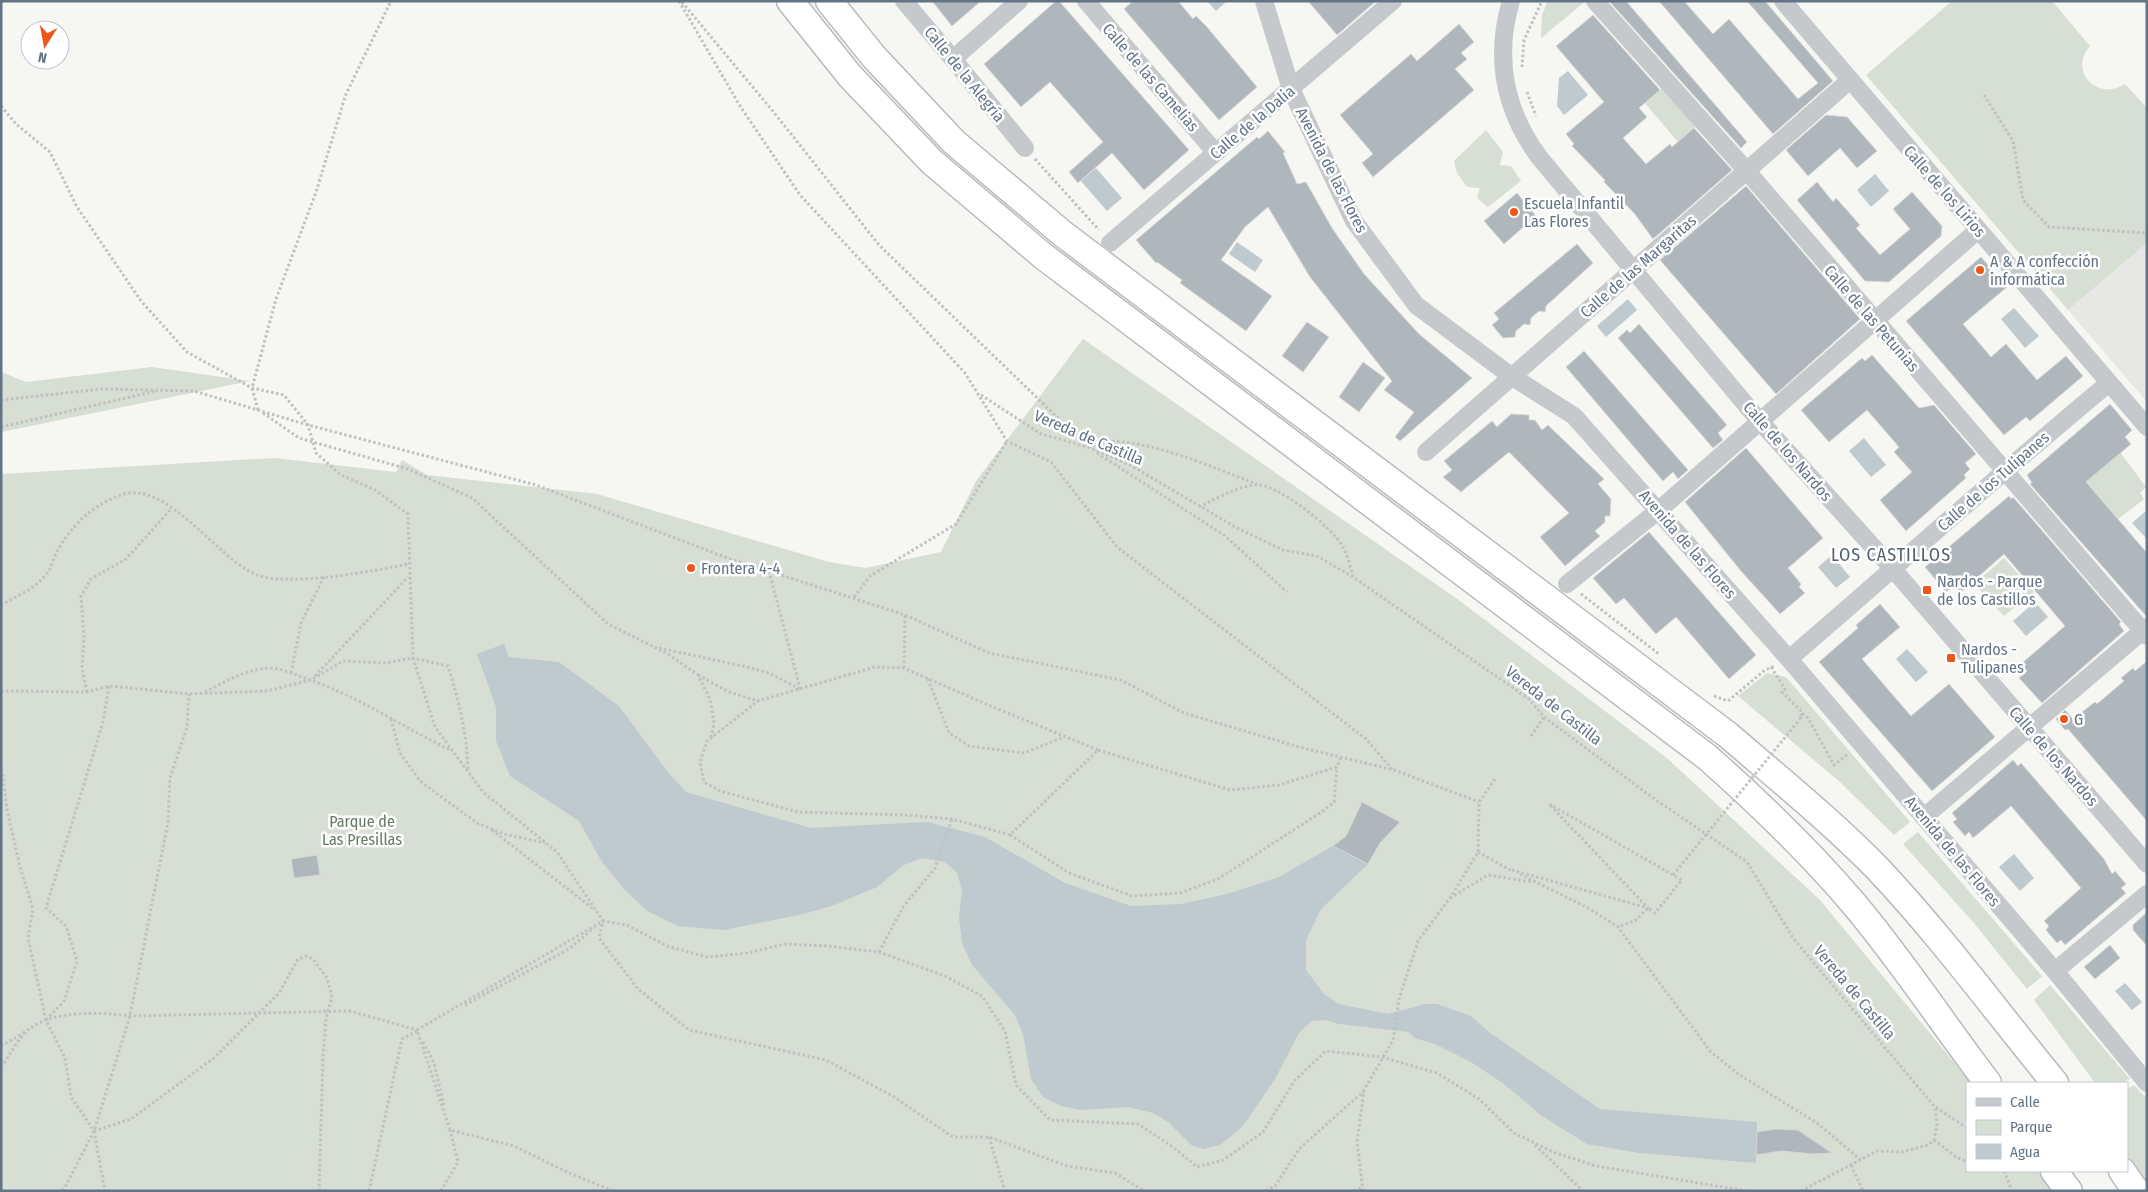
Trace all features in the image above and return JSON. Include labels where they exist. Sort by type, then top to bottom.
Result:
[{"type":"highway","points":[[790,1],[850,76],[932,162],[1043,256],[1707,757],[1754,798],[1801,845],[1854,904],[1987,1082]]},
{"type":"highway","points":[[829,1],[874,56],[954,142],[1063,234],[1728,734],[1877,868],[1946,944],[2047,1082]]},
{"type":"highway","points":[[2006,1024],[2053,1082]]},
{"type":"highway","points":[[2055,1172],[2069,1191]]},
{"type":"highway","points":[[2107,1172],[2118,1191]]},
{"type":"highway","points":[[2123,1172],[2136,1191]]},
{"type":"street","name":"Calle de la Alegría","points":[[904,1],[954,59],[1025,148]]},
{"type":"street","points":[[954,59],[1019,1]]},
{"type":"street","name":"Calle de las Camelias","points":[[1086,1],[1216,153]]},
{"type":"street","name":"Avenida de las Flores","points":[[1264,1],[1291,88],[1354,221],[1416,305],[1511,376],[1574,416],[1789,658],[2055,971],[2147,1083]]},
{"type":"street","name":"Calle de la Dalia","points":[[1110,243],[1393,1]]},
{"type":"street","name":"Calle de las Petunias","points":[[1595,1],[1746,170],[1874,321],[2145,632]]},
{"type":"street","name":"Calle de los Lirios","points":[[1783,1],[2147,427]]},
{"type":"street","name":"Calle de los Nardos","points":[[1508,2],[1503,31],[1503,66],[1507,91],[1515,118],[1539,156],[1760,420],[1893,569],[2147,864]]},
{"type":"street","name":"Calle de las Margaritas","points":[[1426,452],[1850,80]]},
{"type":"street","points":[[1567,584],[1659,510],[1978,230]]},
{"type":"street","name":"Calle de los Tulipanes","points":[[1789,658],[1893,569],[2003,470],[2109,383]]},
{"type":"street","points":[[1924,817],[2029,727],[2145,632]]},
{"type":"street","points":[[2055,971],[2147,894]]},
{"type":"path","points":[[391,1],[346,94],[316,192],[276,299],[252,388],[258,410],[299,438],[408,469],[472,498],[608,624],[653,646],[698,675],[729,692],[758,701]]},
{"type":"path","points":[[680,1],[740,106],[800,195],[966,373],[1007,441],[1051,462],[1116,546],[1366,739],[1394,770]]},
{"type":"path","points":[[680,1],[776,115],[878,245],[1088,447],[1224,535],[1287,592]]},
{"type":"path","points":[[1521,76],[1524,40],[1542,1]]},
{"type":"path","points":[[1524,84],[1537,119]]},
{"type":"path","points":[[1984,95],[2013,141],[2023,200],[2049,227],[2147,233]]},
{"type":"path","points":[[1,106],[16,124],[50,152],[77,207],[141,301],[180,345],[187,352],[252,388],[284,395],[308,425],[316,453],[341,475],[375,490],[408,514],[408,577],[413,658],[435,728],[482,792],[557,852],[603,921],[599,938],[638,989],[689,1030],[826,1060],[894,1097],[952,1137],[988,1137],[1067,1166],[1115,1173],[1144,1191]]},
{"type":"path","points":[[1,400],[101,389],[194,390],[308,425],[536,485],[722,556],[905,615],[989,653],[1120,680],[1184,713],[1340,757],[1394,770],[1479,802]]},
{"type":"path","points":[[1,427],[164,389]]},
{"type":"path","name":"Vereda de Castilla","points":[[981,395],[1041,434],[1088,447],[1130,465],[1198,508],[1284,550],[1317,556],[1353,577],[1529,698],[1544,717],[1656,800],[1747,862],[1793,938],[1934,1106],[1966,1127]]},
{"type":"path","points":[[854,597],[870,576],[956,524],[1007,441]]},
{"type":"path","points":[[1088,447],[1109,441],[1164,450],[1214,466],[1277,492],[1310,511],[1343,546],[1353,577]]},
{"type":"path","points":[[1198,508],[1229,492],[1257,484]]},
{"type":"path","points":[[1,605],[28,591],[48,573],[60,545],[79,520],[106,501],[124,494],[150,495],[172,508],[210,538],[226,555],[257,575],[279,579],[324,577],[374,571],[408,564]]},
{"type":"path","points":[[87,692],[82,668],[84,637],[81,596],[91,579],[126,559],[172,508]]},
{"type":"path","points":[[769,570],[800,689]]},
{"type":"path","points":[[291,673],[301,623],[324,577]]},
{"type":"path","points":[[311,680],[408,577]]},
{"type":"path","points":[[1567,584],[1661,656]]},
{"type":"path","points":[[904,668],[905,615]]},
{"type":"path","points":[[653,646],[743,666],[769,674],[800,689]]},
{"type":"path","points":[[1,691],[87,692],[109,686],[189,694],[266,691],[311,680],[343,661],[385,663],[413,658],[448,666],[458,698],[467,745],[468,772]]},
{"type":"path","points":[[1337,767],[1279,785],[1230,790],[1098,750],[904,668],[875,667],[758,701],[707,741],[700,762],[704,782],[720,791],[798,812],[906,815],[952,819],[1010,835],[1069,872],[1132,896],[1180,893],[1218,879],[1323,811],[1334,802],[1337,767],[1340,757]]},
{"type":"path","points":[[1771,667],[1791,689]]},
{"type":"path","points":[[1709,692],[1716,698],[1728,700],[1771,667]]},
{"type":"path","points":[[1771,667],[1784,689],[1782,692],[1802,712],[1800,719]]},
{"type":"path","points":[[204,693],[235,676],[273,668],[311,680],[347,695],[453,752]]},
{"type":"path","points":[[698,675],[710,699],[714,723],[711,738]]},
{"type":"path","points":[[928,679],[949,733],[969,746],[1024,753],[1065,736]]},
{"type":"path","points":[[1,1046],[46,1020],[64,1001],[78,961],[66,926],[46,908],[104,722],[109,686]]},
{"type":"path","points":[[63,1191],[94,1131],[130,1016],[168,822],[170,778],[187,727],[189,694]]},
{"type":"path","points":[[1673,874],[1803,714],[1808,718],[1834,765],[1848,754],[1842,746]]},
{"type":"path","points":[[1531,736],[1544,717]]},
{"type":"path","points":[[390,719],[400,753],[420,781],[477,823],[504,834],[546,843]]},
{"type":"path","points":[[1010,835],[1098,750]]},
{"type":"path","points":[[1,764],[7,809],[20,866],[33,909],[28,938],[46,1020],[65,1058],[71,1097],[94,1131],[105,1191]]},
{"type":"path","points":[[1266,1191],[1275,1186],[1299,1149],[1364,1090],[1393,1040],[1399,999],[1418,941],[1450,898],[1478,852],[1479,802],[1495,779]]},
{"type":"path","points":[[1549,804],[1682,880],[1655,913],[1648,908],[1549,804]]},
{"type":"path","points":[[879,952],[903,907],[935,868],[952,819]]},
{"type":"path","points":[[488,827],[596,910]]},
{"type":"path","points":[[1478,852],[1588,908],[1618,927],[1710,1051],[1738,1074],[1817,1123],[1861,1160]]},
{"type":"path","points":[[1512,870],[1648,908]]},
{"type":"path","points":[[1450,898],[1488,875],[1538,883]]},
{"type":"path","points":[[1618,927],[1636,920],[1648,908]]},
{"type":"path","points":[[46,1020],[97,1011],[130,1016],[350,1011],[417,1030],[569,949],[603,921]]},
{"type":"path","points":[[369,1191],[402,1039],[603,921],[627,926],[667,946],[707,957],[747,952],[785,944],[879,952],[945,976],[982,996],[1006,1031],[1016,1085],[1050,1120],[1138,1124],[1173,1147],[1197,1166],[1223,1160],[1263,1132],[1295,1080],[1326,1050],[1382,1057],[1437,1073],[1479,1099],[1514,1133],[1553,1152],[1596,1166],[1747,1191]]},
{"type":"path","points":[[94,1131],[131,1119],[214,1058],[279,993],[298,959],[307,956],[313,959],[327,978],[332,997],[328,1011],[319,1114],[319,1191]]},
{"type":"path","points":[[1,1067],[28,1030]]},
{"type":"path","points":[[417,1030],[434,1064],[458,1162],[441,1191]]},
{"type":"path","points":[[1354,1191],[1363,1189],[1357,1142],[1364,1090]]},
{"type":"path","points":[[1801,1191],[1877,1152],[1902,1152],[1928,1145],[1934,1140],[1937,1125],[1934,1106]]},
{"type":"path","points":[[450,1130],[514,1146],[567,1172],[613,1191]]},
{"type":"path","points":[[988,1137],[1005,1191]]},
{"type":"path","points":[[1934,1140],[1956,1157],[1966,1162]]},
{"type":"path","points":[[1531,1142],[1583,1191]]},
{"type":"path","points":[[1851,1165],[1863,1191]]},
{"type":"path","points":[[2004,1172],[2012,1191]]},
{"type":"shaded area","points":[[2147,243],[2147,402],[2068,310]]},
{"type":"green space","points":[[1548,1],[1586,1],[1541,38],[1542,15]]},
{"type":"green space","points":[[1952,1],[2052,1],[2090,46],[2084,56],[2082,65],[2084,74],[2089,81],[2105,89],[2115,89],[2125,84],[2147,108],[2147,243],[2068,310],[1866,75]]},
{"type":"green space","points":[[1665,86],[1698,125],[1678,142],[1645,103]]},
{"type":"green space","points":[[1486,130],[1503,152],[1500,165],[1511,166],[1521,181],[1488,207],[1477,198],[1480,188],[1467,187],[1457,173],[1454,161]]},
{"type":"green space","name":"Parque de Las Presillas","points":[[1083,339],[1460,601],[1668,759],[1820,900],[1970,1082],[1966,1082],[1966,1172],[2040,1172],[2055,1191],[1,1191],[1,474],[275,458],[396,472],[402,460],[427,475],[597,494],[829,562],[865,568],[941,552],[976,481]]},
{"type":"green space","points":[[152,367],[250,381],[1,432],[1,372],[26,382]]},
{"type":"green space","points":[[2119,451],[2146,487],[2140,493],[2144,499],[2117,520],[2084,481]]},
{"type":"green space","points":[[2004,558],[2034,592],[2004,616],[1974,584]]},
{"type":"green space","points":[[1767,673],[1786,677],[1910,822],[1894,835],[1840,782],[1738,696]]},
{"type":"green space","points":[[1918,832],[2042,976],[2027,989],[1973,922],[1903,844]]},
{"type":"green space","points":[[2050,985],[2130,1079],[2123,1082],[2094,1082],[2034,1000]]},
{"type":"green space","points":[[2134,1085],[2147,1099],[2147,1182],[2128,1156],[2128,1088]]},
{"type":"water","points":[[1207,1],[1227,1],[1216,11]]},
{"type":"water","points":[[1568,71],[1588,95],[1564,115],[1557,106],[1559,78]]},
{"type":"water","points":[[1096,168],[1122,198],[1107,211],[1081,181]]},
{"type":"water","points":[[1875,174],[1889,191],[1871,207],[1857,190]]},
{"type":"water","points":[[1237,242],[1263,260],[1255,272],[1229,254]]},
{"type":"water","points":[[1628,299],[1637,310],[1606,337],[1597,326]]},
{"type":"water","points":[[2014,308],[2039,336],[2025,348],[2001,319]]},
{"type":"water","points":[[1864,438],[1886,465],[1871,477],[1849,451]]},
{"type":"water","points":[[2147,510],[2147,537],[2146,538],[2132,523]]},
{"type":"water","points":[[1832,555],[1850,577],[1836,588],[1818,567]]},
{"type":"water","points":[[2035,602],[2048,617],[2026,636],[2013,621]]},
{"type":"water","points":[[504,644],[509,657],[559,662],[619,706],[667,771],[686,792],[811,828],[927,822],[985,837],[1065,883],[1131,906],[1181,904],[1227,894],[1277,878],[1333,846],[1368,864],[1321,909],[1306,940],[1306,970],[1324,994],[1339,1004],[1388,1014],[1425,1004],[1437,1004],[1471,1016],[1489,1032],[1600,1109],[1757,1122],[1756,1163],[1639,1153],[1587,1144],[1542,1116],[1504,1084],[1471,1062],[1435,1044],[1414,1038],[1409,1032],[1339,1024],[1325,1020],[1312,1021],[1299,1033],[1275,1079],[1243,1126],[1220,1145],[1203,1149],[1191,1145],[1168,1122],[1153,1113],[1128,1107],[1080,1110],[1061,1106],[1043,1097],[1031,1079],[1023,1034],[1015,1015],[972,965],[962,943],[959,918],[962,890],[957,873],[945,862],[922,858],[904,865],[877,887],[832,906],[799,915],[723,930],[678,926],[647,911],[624,889],[602,862],[579,821],[510,776],[496,741],[496,707],[477,654]]},
{"type":"water","points":[[1907,649],[1928,672],[1916,682],[1896,659]]},
{"type":"water","points":[[2014,854],[2034,878],[2020,891],[1999,867]]},
{"type":"water","points":[[2125,983],[2142,1002],[2132,1010],[2115,991]]},
{"type":"building","points":[[932,1],[981,1],[952,26]]},
{"type":"building","points":[[1056,1],[1059,1],[1189,150],[1144,190],[1112,153],[1078,183],[1069,172],[1103,142],[1050,82],[1021,107],[984,64]]},
{"type":"building","points":[[1133,1],[1178,1],[1193,19],[1196,16],[1207,27],[1257,87],[1219,120],[1124,9]]},
{"type":"building","points":[[1308,1],[1376,1],[1337,35]]},
{"type":"building","points":[[1609,1],[1626,1],[1747,142],[1741,148]]},
{"type":"building","points":[[1659,1],[1684,1],[1713,34],[1729,19],[1798,99],[1818,83],[1747,1],[1765,1],[1833,81],[1773,134]]},
{"type":"building","points":[[1593,15],[1660,90],[1639,108],[1647,117],[1623,138],[1646,164],[1670,144],[1672,147],[1694,128],[1732,170],[1653,239],[1634,213],[1572,146],[1574,144],[1566,134],[1604,102],[1556,46]]},
{"type":"building","points":[[1459,24],[1474,42],[1461,53],[1467,59],[1455,69],[1474,90],[1373,177],[1362,163],[1373,154],[1340,115],[1411,54],[1417,61]]},
{"type":"building","points":[[1826,115],[1847,117],[1877,151],[1857,168],[1840,148],[1808,176],[1786,150]]},
{"type":"building","points":[[1268,131],[1285,152],[1283,153],[1297,184],[1306,182],[1332,228],[1364,274],[1419,334],[1472,378],[1400,441],[1395,437],[1414,412],[1384,390],[1392,381],[1310,277],[1268,207],[1245,227],[1221,260],[1272,296],[1246,331],[1180,283],[1182,280],[1156,263],[1136,240],[1257,137],[1259,139]]},
{"type":"building","points":[[1817,182],[1833,202],[1836,198],[1860,225],[1856,228],[1880,255],[1910,229],[1893,209],[1912,192],[1942,226],[1941,236],[1889,282],[1865,281],[1797,200]]},
{"type":"building","points":[[1746,186],[1860,319],[1776,394],[1660,260]]},
{"type":"building","points":[[1517,193],[1536,216],[1504,244],[1484,221]]},
{"type":"building","points":[[1577,244],[1593,263],[1546,306],[1545,312],[1539,311],[1531,318],[1530,325],[1524,324],[1516,331],[1515,337],[1503,338],[1492,325],[1499,319],[1494,313]]},
{"type":"building","points":[[1981,257],[2007,287],[1963,324],[1991,357],[2006,344],[2037,380],[2066,356],[2083,376],[2030,421],[2026,417],[2004,435],[1906,321]]},
{"type":"building","points":[[1307,322],[1329,337],[1303,372],[1282,356]]},
{"type":"building","points":[[1639,324],[1727,425],[1718,433],[1723,440],[1713,448],[1618,338],[1627,330],[1630,333]]},
{"type":"building","points":[[1584,351],[1688,470],[1678,479],[1673,472],[1663,481],[1566,367]]},
{"type":"building","points":[[1872,355],[1919,408],[1934,405],[1976,454],[1965,463],[1970,469],[1964,475],[1966,478],[1906,531],[1880,500],[1912,472],[1894,452],[1899,447],[1867,410],[1829,442],[1801,410],[1862,358],[1865,361]]},
{"type":"building","points":[[1363,362],[1385,378],[1359,412],[1339,397]]},
{"type":"building","points":[[2110,404],[2132,430],[2125,437],[2131,444],[2086,482],[2147,553],[2147,617],[2030,484],[2032,483],[2027,475]]},
{"type":"building","points":[[1511,414],[1529,415],[1529,420],[1535,420],[1542,430],[1548,425],[1604,479],[1598,484],[1611,499],[1610,516],[1605,516],[1605,522],[1595,531],[1600,536],[1565,566],[1540,537],[1569,513],[1509,452],[1461,492],[1443,477],[1452,470],[1444,461],[1492,421],[1497,427]]},
{"type":"building","points":[[1746,448],[1823,538],[1788,568],[1801,584],[1799,587],[1805,593],[1780,614],[1741,571],[1685,502]]},
{"type":"building","points":[[2009,496],[2011,499],[2013,497],[2121,622],[2119,624],[2124,631],[2042,703],[2019,678],[2027,671],[2021,664],[2065,626],[2004,554],[1960,593],[1954,585],[1946,592],[1925,567]]},
{"type":"building","points":[[1649,532],[1756,655],[1729,679],[1676,617],[1656,634],[1624,598],[1616,604],[1593,578]]},
{"type":"building","points":[[1880,604],[1900,627],[1862,659],[1891,693],[1911,716],[1949,684],[1995,737],[1932,791],[1819,662],[1858,628],[1856,625]]},
{"type":"building","points":[[2147,661],[2147,821],[2068,729],[2065,730],[2056,719],[2065,710],[2073,719],[2095,702],[2097,704],[2124,681],[2121,678],[2133,668],[2135,671]]},
{"type":"building","points":[[2013,760],[2018,766],[2021,763],[2104,859],[2112,874],[2115,871],[2126,884],[2121,888],[2126,893],[2065,945],[2061,940],[2057,943],[2046,930],[2049,926],[2044,921],[2081,888],[2011,806],[1973,838],[1969,832],[1965,836],[1953,822],[1957,819],[1952,813]]},
{"type":"building","points":[[1362,802],[1400,822],[1380,843],[1368,864],[1333,846],[1346,836]]},
{"type":"building","points":[[317,855],[320,875],[294,878],[291,859]]},
{"type":"building","points":[[2147,912],[2147,946],[2133,930],[2133,925]]},
{"type":"building","points":[[2110,945],[2120,958],[2095,979],[2084,967]]},
{"type":"building","points":[[1775,1129],[1798,1130],[1832,1153],[1813,1154],[1781,1151],[1756,1155],[1757,1132]]},
{"type":"place","name":"Escuela Infantil Las Flores","points":[[1514,212]]},
{"type":"place","name":"A & A confección informática","points":[[1980,270]]},
{"type":"place","name":"Frontera 4-4","points":[[691,568]]},
{"type":"place","name":"Nardos - Parque de los Castillos","points":[[1927,590]]},
{"type":"place","name":"Nardos - Tulipanes","points":[[1951,658]]},
{"type":"place","name":"G","points":[[2064,719]]},
{"type":"district","name":"LOS CASTILLOS","points":[[1891,555]]}]
